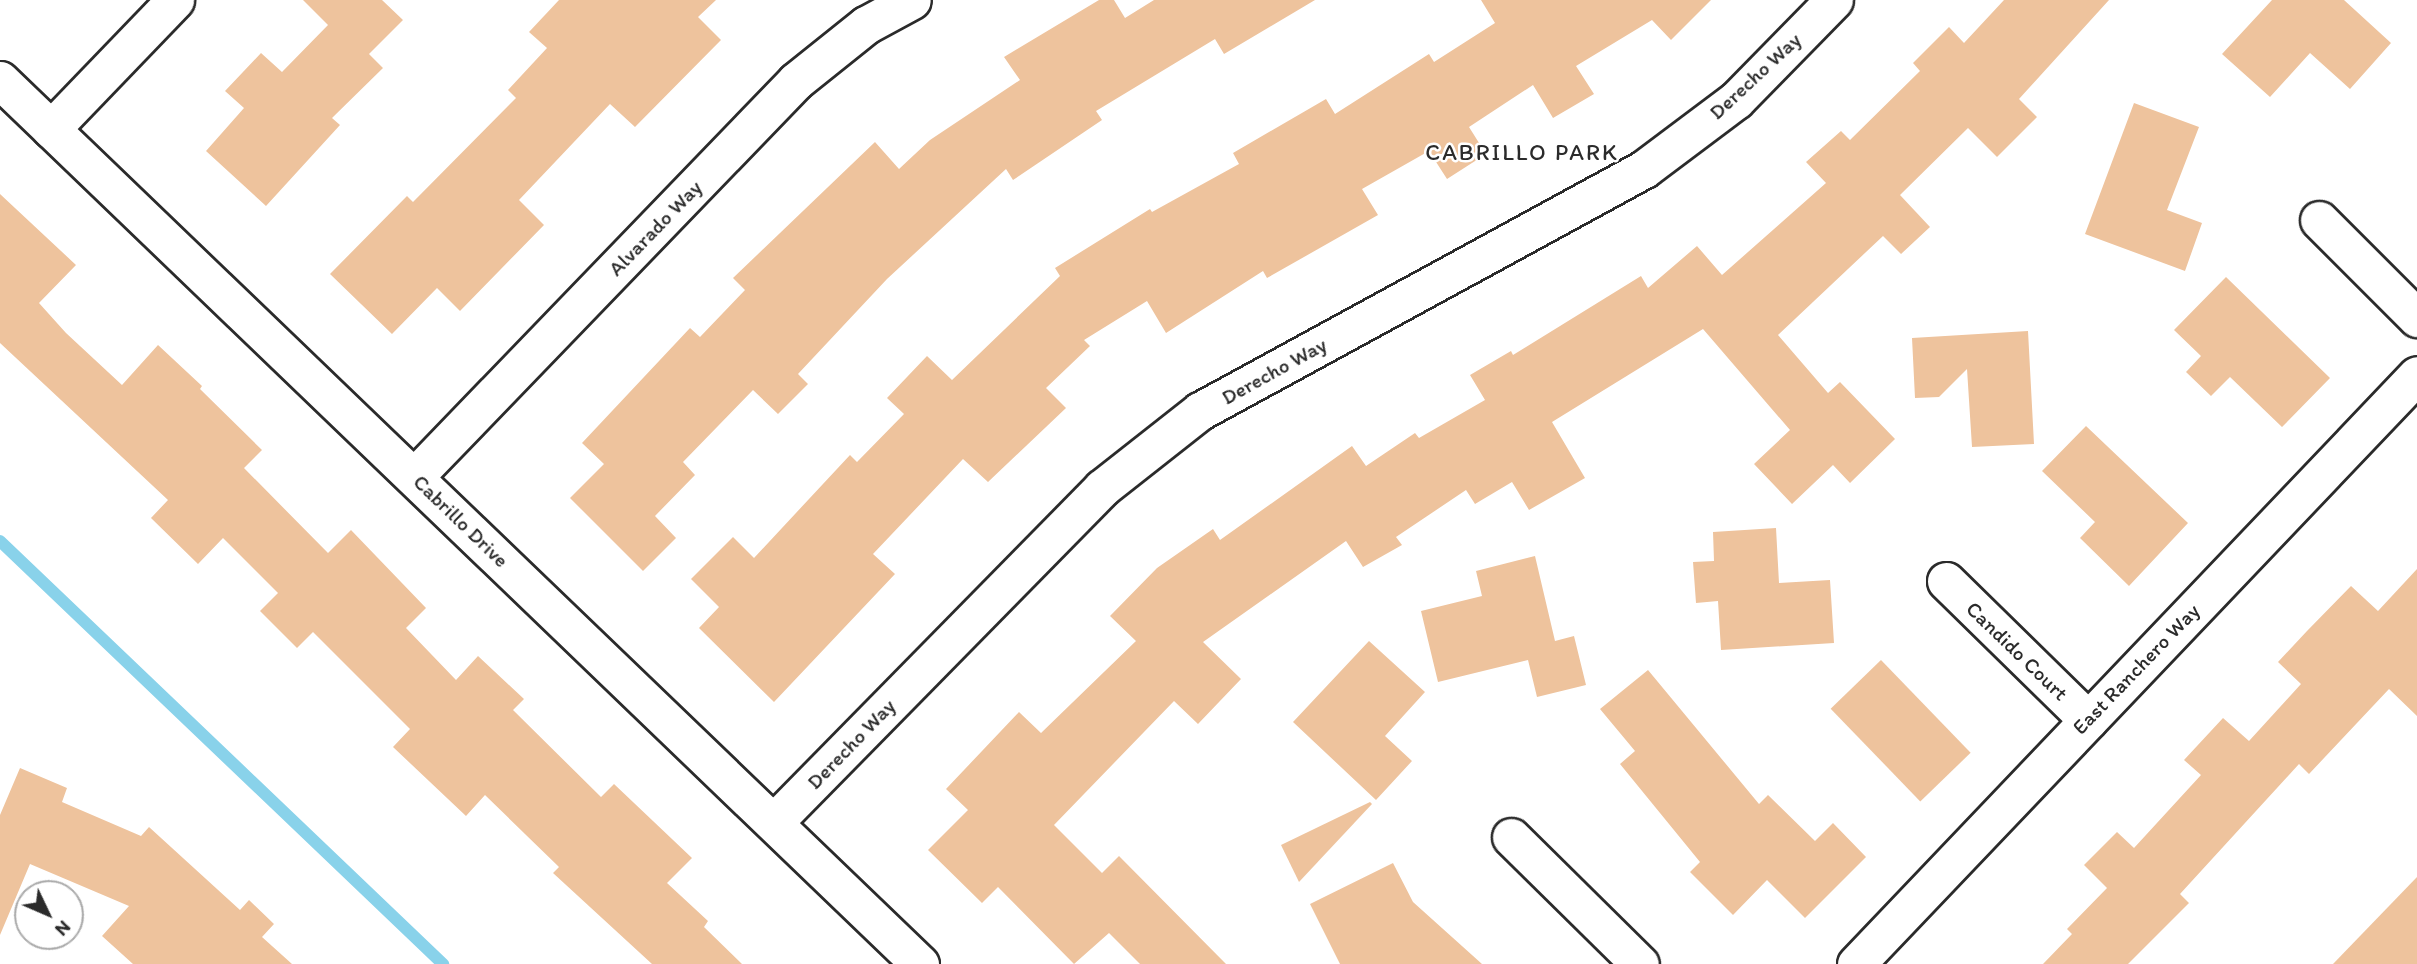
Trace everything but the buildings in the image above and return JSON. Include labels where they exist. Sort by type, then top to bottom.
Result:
[{"type":"street","points":[[51,129],[175,0]]},
{"type":"street","name":"Alvarado Way","points":[[415,476],[796,81],[866,25],[912,0]]},
{"type":"street","name":"Derecho Way","points":[[774,822],[1102,488],[1200,411],[1644,169],[1736,100],[1834,0]]},
{"type":"street","name":"Cabrillo Drive","points":[[0,80],[920,964]]},
{"type":"street","points":[[2319,220],[2417,318]]},
{"type":"street","name":"East Ranchero Way","points":[[1856,964],[2417,375]]},
{"type":"street","name":"Candido Court","points":[[1945,582],[2088,720]]},
{"type":"street","points":[[1511,837],[1640,964]]},
{"type":"waterway","points":[[0,541],[443,964]]},
{"type":"district","name":"CABRILLO PARK","points":[[1522,152]]}]
